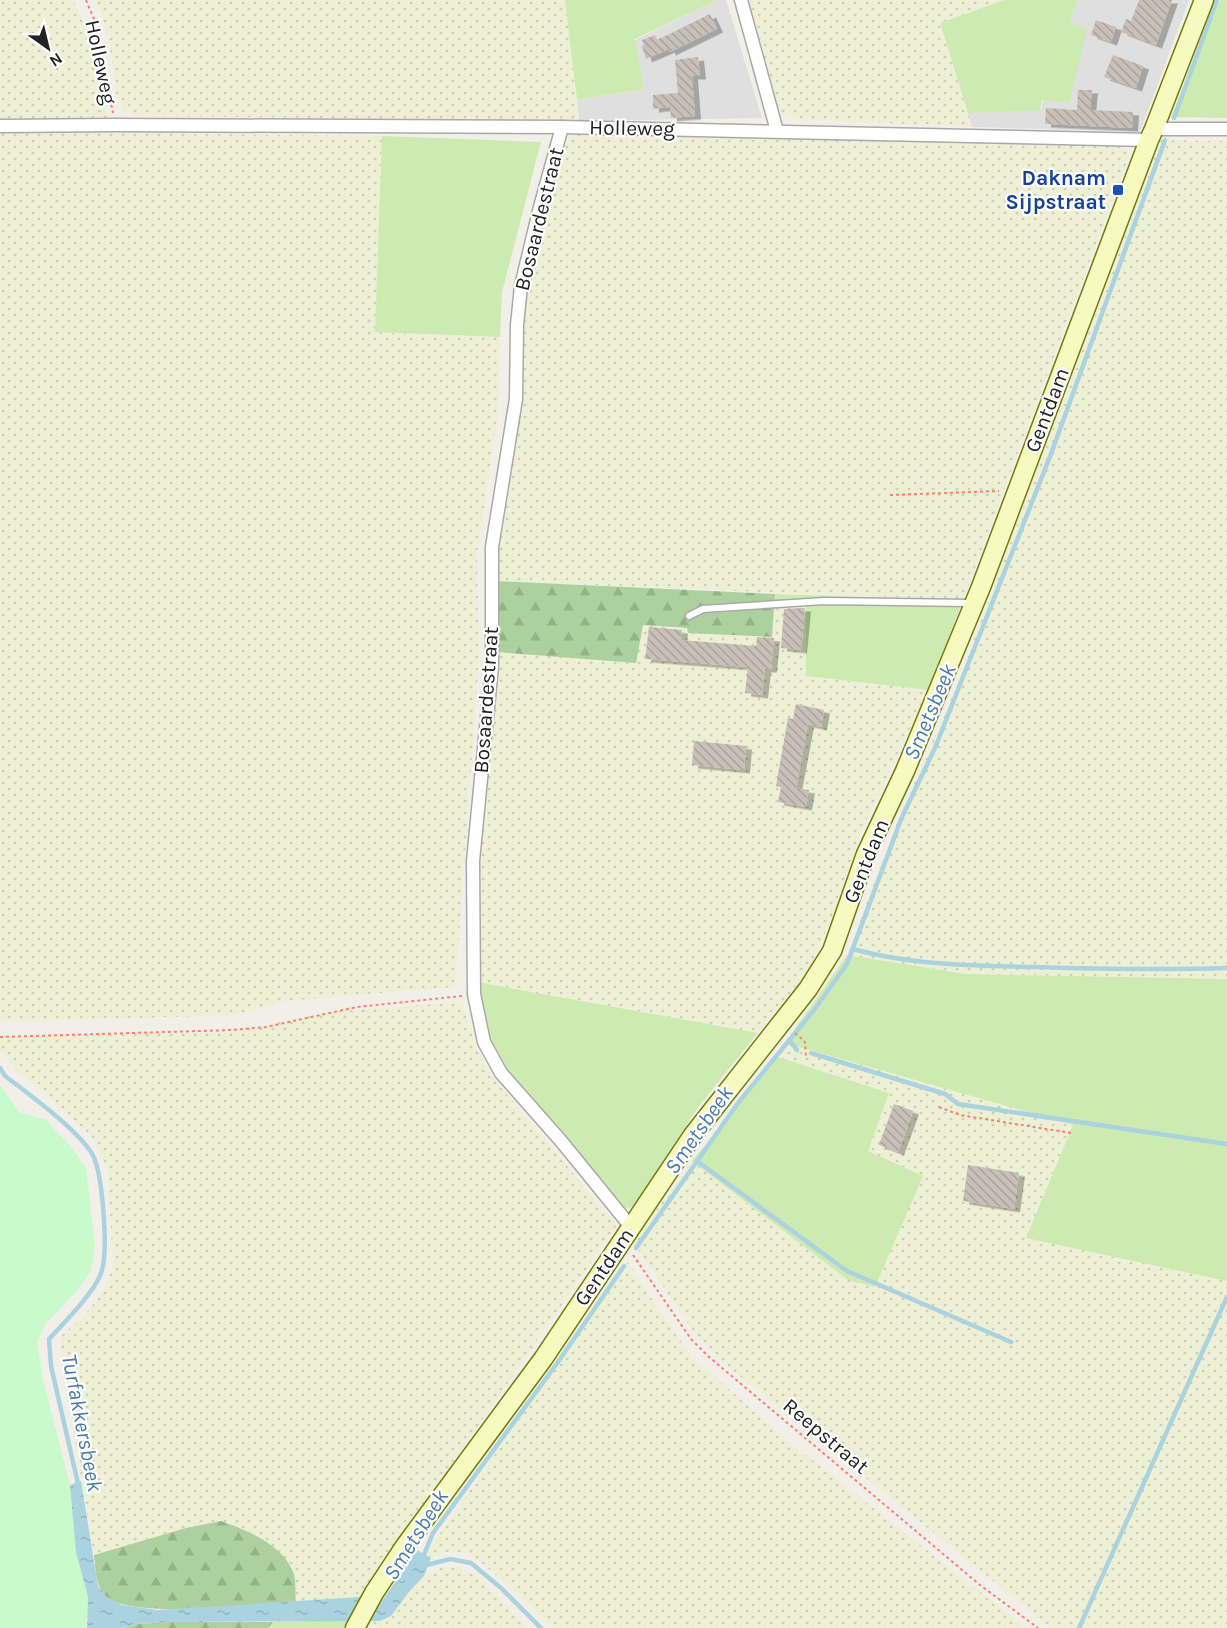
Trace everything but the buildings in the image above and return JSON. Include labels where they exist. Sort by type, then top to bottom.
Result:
[{"type":"street","points":[[741,0],[777,131]]},
{"type":"street","name":"Gentdam","points":[[355,1628],[374,1593],[405,1546],[543,1359],[693,1135],[808,989],[832,951],[866,854],[905,771],[974,603],[1204,0]]},
{"type":"street","name":"Holleweg","points":[[0,126],[115,124],[562,127],[1152,135],[1227,129]]},
{"type":"street","name":"Bosaardestraat","points":[[562,127],[521,286],[517,325],[516,399],[492,547],[492,666],[473,861],[474,994],[484,1042],[501,1073],[561,1141],[626,1234]]},
{"type":"lane","points":[[689,616],[703,609],[824,601],[974,603]]},
{"type":"path","name":"Holleweg","points":[[86,0],[94,19],[115,124]]},
{"type":"path","points":[[890,495],[1017,490]]},
{"type":"path","points":[[0,1037],[266,1027],[357,1007],[474,994]]},
{"type":"path","points":[[799,1036],[805,1042],[806,1058]]},
{"type":"path","points":[[939,1107],[960,1115],[1071,1133]]},
{"type":"path","name":"Reepstraat","points":[[626,1234],[691,1339],[709,1357],[980,1585],[1038,1628]]},
{"type":"shaded area","points":[[718,0],[726,0],[762,118],[579,121],[577,100],[644,89],[635,40]]},
{"type":"shaded area","points":[[1078,0],[1189,0],[1140,132],[972,127],[968,113],[1040,111]]},
{"type":"green space","points":[[0,0],[73,0],[87,29],[99,96],[107,112],[107,119],[0,122]]},
{"type":"green space","points":[[94,0],[565,0],[579,121],[136,116],[123,110],[116,93],[110,47],[101,13]]},
{"type":"green space","points":[[565,0],[718,0],[635,39],[644,89],[577,100]]},
{"type":"green space","points":[[747,0],[1004,0],[940,23],[972,127],[801,119],[782,114],[776,106]]},
{"type":"green space","points":[[1004,0],[1078,0],[1069,22],[1087,30],[1069,103],[1042,100],[1040,111],[968,113],[940,23]]},
{"type":"green space","points":[[1220,0],[1227,0],[1227,118],[1171,117]]},
{"type":"green space","points":[[0,132],[382,136],[375,332],[500,337],[499,405],[477,554],[479,660],[455,987],[284,1001],[238,1015],[0,1022]]},
{"type":"green space","points":[[576,134],[1119,146],[1127,150],[1129,156],[963,600],[495,581],[522,304],[560,146],[567,138]]},
{"type":"green space","points":[[382,136],[541,142],[502,292],[500,337],[375,332]]},
{"type":"green space","points":[[1161,140],[1227,141],[1227,979],[966,974],[847,955],[892,834],[954,692]]},
{"type":"green space","points":[[495,581],[775,594],[772,637],[688,633],[687,628],[643,625],[636,663],[496,652]]},
{"type":"green space","points":[[775,594],[963,600],[928,690],[806,676],[806,605],[774,603]]},
{"type":"green space","points":[[774,603],[806,605],[806,676],[928,690],[861,832],[834,912],[808,971],[758,1033],[477,982],[482,830],[496,652],[635,662],[643,625],[772,637]]},
{"type":"green space","points":[[847,955],[966,974],[1227,979],[1227,1281],[1026,1238],[1073,1125],[785,1043]]},
{"type":"green space","points":[[477,982],[758,1033],[699,1106],[635,1204],[628,1209],[622,1207],[499,1062],[484,1030]]},
{"type":"green space","points":[[462,1002],[476,1048],[494,1079],[617,1225],[360,1597],[296,1602],[294,1575],[221,1521],[186,1528],[94,1555],[60,1351],[61,1336],[83,1317],[102,1293],[113,1268],[108,1171],[93,1138],[14,1069],[0,1049],[0,1037],[230,1032],[329,1012]]},
{"type":"green space","points":[[785,1043],[1073,1125],[1026,1238],[1227,1281],[1227,1628],[1051,1628],[719,1359],[693,1331],[633,1242],[692,1161],[848,1280],[868,1151],[889,1093],[778,1057]]},
{"type":"green space","points":[[778,1057],[889,1093],[868,1151],[923,1176],[875,1287],[848,1280],[692,1161]]},
{"type":"green space","points":[[0,1085],[19,1112],[46,1120],[71,1147],[86,1168],[95,1246],[91,1271],[77,1291],[46,1323],[37,1342],[43,1380],[70,1485],[76,1552],[88,1597],[86,1628],[0,1628]]},
{"type":"green space","points":[[628,1262],[691,1355],[782,1436],[1026,1628],[553,1628],[508,1585],[469,1553],[445,1552],[431,1558],[428,1556],[428,1551]]},
{"type":"green space","points":[[221,1521],[264,1540],[282,1554],[294,1574],[296,1602],[198,1609],[144,1608],[108,1598],[101,1589],[94,1555],[186,1528]]},
{"type":"green space","points":[[458,1567],[477,1576],[527,1628],[366,1628],[370,1621],[380,1621],[391,1616],[424,1576],[441,1568]]},
{"type":"green space","points":[[349,1620],[345,1628],[268,1628],[273,1622]]},
{"type":"green space","points":[[273,1622],[268,1628],[122,1628],[138,1624]]},
{"type":"water","points":[[81,1481],[98,1586],[107,1597],[122,1605],[157,1610],[360,1597],[380,1604],[417,1550],[431,1558],[424,1576],[391,1616],[380,1621],[168,1622],[138,1624],[122,1628],[87,1628],[88,1597],[76,1552],[70,1485]]},
{"type":"waterway","name":"Smetsbeek","points":[[1174,118],[1217,0]]},
{"type":"waterway","name":"Smetsbeek","points":[[636,1248],[738,1103],[814,1010],[847,964],[902,817],[935,748],[1051,454],[1165,140]]},
{"type":"waterway","points":[[853,949],[897,958],[966,965],[1131,969],[1227,968]]},
{"type":"waterway","points":[[789,1040],[797,1050]]},
{"type":"waterway","points":[[811,1053],[945,1094],[958,1104],[1227,1144]]},
{"type":"waterway","name":"Turfakkersbeek","points":[[0,1068],[5,1076],[74,1132],[91,1152],[99,1175],[104,1228],[102,1270],[94,1287],[49,1339],[51,1366],[79,1488]]},
{"type":"waterway","points":[[697,1161],[847,1271],[1011,1342]]},
{"type":"waterway","name":"Smetsbeek","points":[[423,1557],[433,1533],[558,1362],[624,1266]]},
{"type":"waterway","points":[[1079,1628],[1227,1297]]},
{"type":"waterway","points":[[423,1566],[450,1559],[471,1563],[501,1588],[541,1628]]},
{"type":"place","name":"Daknam Sijpstraat","points":[[1118,190]]}]
